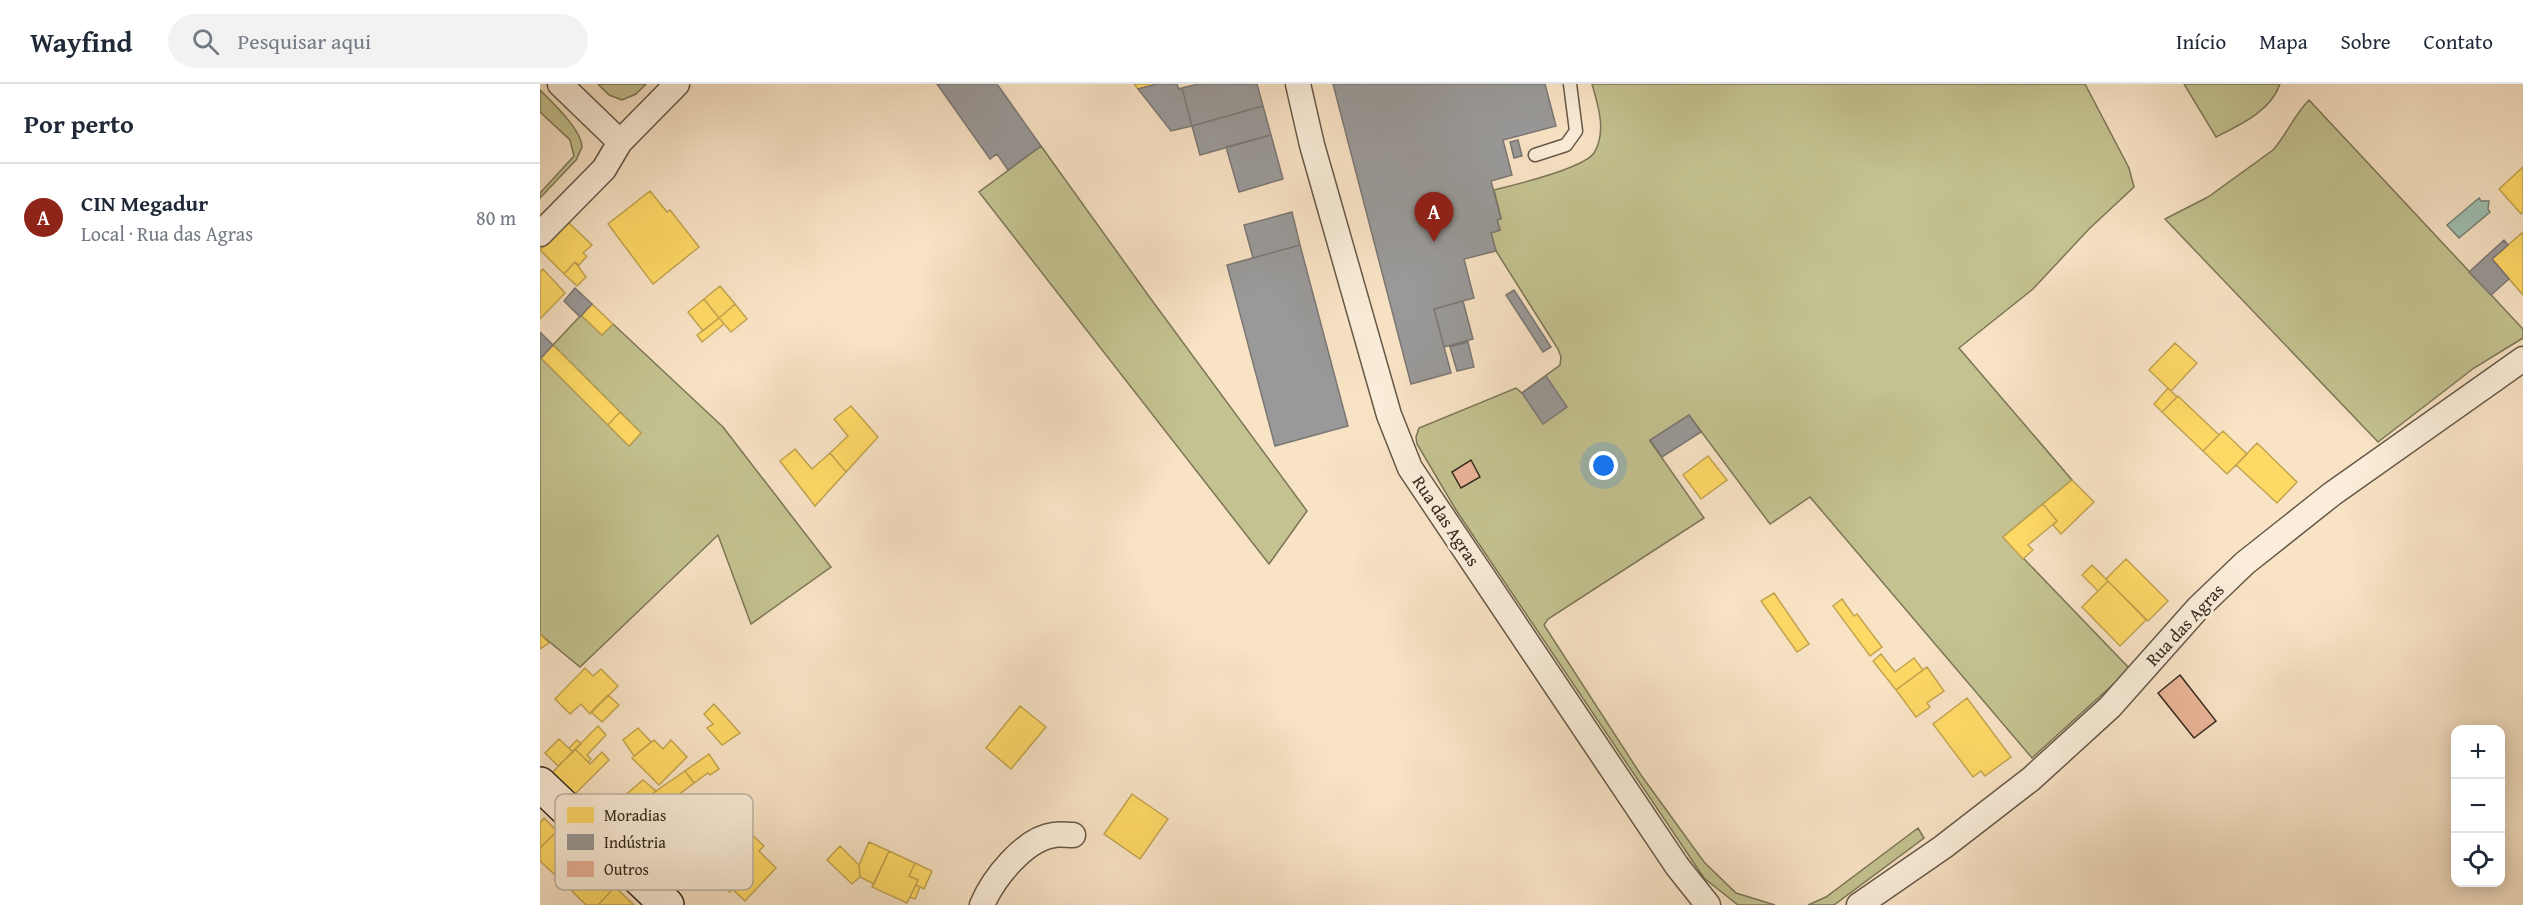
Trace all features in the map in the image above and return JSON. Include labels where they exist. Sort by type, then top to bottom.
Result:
[{"type":"main road","points":[[540,784],[555,798]]},
{"type":"main road","points":[[651,890],[667,905]]},
{"type":"street","points":[[560,84],[620,142]]},
{"type":"street","points":[[540,234],[604,169],[620,142],[676,84]]},
{"type":"street","name":"Rua das Agras","points":[[1298,84],[1312,145],[1389,415],[1410,468],[1677,866],[1708,905]]},
{"type":"street","name":"Rua das Agras","points":[[1859,905],[1943,848],[2031,779],[2110,707],[2198,608],[2245,563],[2332,494],[2523,359]]},
{"type":"street","points":[[981,905],[997,876],[1031,844],[1053,835],[1073,835]]},
{"type":"lane","points":[[1536,155],[1566,145],[1576,131],[1570,84]]},
{"type":"shaded area","points":[[598,84],[646,84],[636,94],[622,100],[609,95]]},
{"type":"shaded area","points":[[1592,84],[2085,84],[2129,168],[2134,187],[2089,229],[2033,289],[1959,348],[2072,480],[2003,537],[2130,669],[2032,758],[1810,497],[1770,524],[1689,415],[1650,441],[1704,518],[1548,619],[1544,625],[1641,775],[1704,862],[1736,893],[1775,905],[1738,905],[1704,878],[1456,510],[1417,444],[1416,437],[1419,428],[1516,388],[1522,393],[1560,365],[1561,357],[1558,349],[1496,251],[1491,233],[1500,230],[1497,220],[1501,218],[1494,190],[1577,165],[1594,153],[1601,127]]},
{"type":"shaded area","points":[[2184,84],[2280,84],[2270,102],[2254,116],[2216,137]]},
{"type":"shaded area","points":[[540,90],[572,124],[582,147],[576,160],[540,198],[540,193],[574,156],[570,140],[540,112]]},
{"type":"shaded area","points":[[2309,100],[2523,329],[2523,338],[2474,368],[2378,442],[2165,219],[2208,197],[2273,150]]},
{"type":"shaded area","points":[[1041,146],[1307,511],[1269,564],[979,192]]},
{"type":"shaded area","points":[[2479,198],[2481,201],[2489,201],[2490,212],[2459,238],[2447,225]]},
{"type":"shaded area","points":[[581,315],[602,335],[613,324],[723,427],[831,567],[751,624],[718,535],[580,667],[540,634],[540,357],[629,446],[641,433],[553,345]]},
{"type":"shaded area","points":[[1918,828],[1924,838],[1834,905],[1808,905],[1826,897]]},
{"type":"building: Moradias","points":[[1134,84],[1155,84],[1155,85],[1138,89]]},
{"type":"building: Moradias","points":[[2523,167],[2523,212],[2521,214],[2499,189]]},
{"type":"building: Moradias","points":[[650,191],[667,212],[670,210],[699,247],[653,284],[608,224]]},
{"type":"building: Moradias","points":[[568,222],[592,245],[583,253],[587,256],[579,265],[575,262],[564,274],[540,250]]},
{"type":"building: Moradias","points":[[2523,232],[2523,295],[2492,259]]},
{"type":"building: Moradias","points":[[575,262],[586,277],[577,286],[564,274]]},
{"type":"building: Moradias","points":[[543,269],[565,293],[540,319],[540,272]]},
{"type":"building: Moradias","points":[[720,286],[735,304],[719,318],[704,299]]},
{"type":"building: Moradias","points":[[704,299],[719,318],[703,331],[688,312]]},
{"type":"building: Moradias","points":[[592,304],[613,324],[602,335],[581,315]]},
{"type":"building: Moradias","points":[[735,304],[747,319],[731,332],[719,318]]},
{"type":"building: Moradias","points":[[719,318],[724,324],[702,342],[697,335]]},
{"type":"building: Moradias","points":[[2175,343],[2197,363],[2171,391],[2149,370]]},
{"type":"building: Moradias","points":[[553,345],[620,412],[608,425],[541,358]]},
{"type":"building: Moradias","points":[[2168,388],[2177,397],[2162,412],[2154,404]]},
{"type":"building: Moradias","points":[[2178,396],[2219,435],[2203,451],[2162,412]]},
{"type":"building: Moradias","points":[[851,406],[878,437],[846,472],[830,453],[848,436],[834,419]]},
{"type":"building: Moradias","points":[[620,412],[641,433],[629,446],[608,425]]},
{"type":"building: Moradias","points":[[2223,431],[2247,454],[2227,474],[2203,451]]},
{"type":"building: Moradias","points":[[2257,443],[2297,482],[2277,503],[2236,465]]},
{"type":"building: Moradias","points":[[795,449],[812,469],[830,453],[846,472],[815,506],[780,461]]},
{"type":"building: Moradias","points":[[1708,456],[1727,480],[1701,499],[1683,475]]},
{"type":"building: Moradias","points":[[2072,480],[2094,502],[2061,534],[2053,525],[2057,521],[2043,504]]},
{"type":"building: Moradias","points":[[2043,504],[2057,521],[2028,545],[2033,550],[2023,559],[2003,537]]},
{"type":"building: Moradias","points":[[2126,559],[2168,601],[2148,621],[2106,579]]},
{"type":"building: Moradias","points":[[2092,565],[2108,581],[2098,591],[2082,575]]},
{"type":"building: Moradias","points":[[2108,581],[2146,620],[2120,646],[2082,607]]},
{"type":"building: Moradias","points":[[1774,593],[1809,644],[1797,652],[1761,601]]},
{"type":"building: Moradias","points":[[1842,599],[1854,616],[1857,614],[1882,647],[1870,656],[1833,606]]},
{"type":"building: Moradias","points":[[540,634],[549,643],[540,649]]},
{"type":"building: Moradias","points":[[1881,654],[1895,672],[1914,658],[1923,670],[1896,690],[1873,661]]},
{"type":"building: Moradias","points":[[1927,667],[1944,691],[1927,703],[1930,707],[1916,717],[1896,690]]},
{"type":"building: Moradias","points":[[585,668],[593,676],[601,669],[618,686],[590,714],[581,704],[570,714],[555,699]]},
{"type":"building: Moradias","points":[[608,695],[619,705],[602,722],[591,712]]},
{"type":"building: Moradias","points":[[1967,698],[2011,757],[1985,776],[1981,771],[1973,777],[1933,724]]},
{"type":"building: Moradias","points":[[714,704],[740,733],[722,745],[707,728],[713,724],[704,714]]},
{"type":"building: Moradias","points":[[1020,706],[1046,727],[1011,769],[986,748]]},
{"type":"building: Moradias","points":[[598,726],[606,735],[587,755],[591,759],[588,762],[575,749]]},
{"type":"building: Moradias","points":[[638,728],[651,742],[634,756],[623,740]]},
{"type":"building: Moradias","points":[[559,739],[573,752],[558,766],[545,753]]},
{"type":"building: Moradias","points":[[577,740],[581,744],[573,752],[569,748]]},
{"type":"building: Moradias","points":[[654,740],[663,749],[671,740],[687,757],[659,785],[632,758]]},
{"type":"building: Moradias","points":[[575,749],[590,764],[602,752],[609,760],[575,794],[552,773]]},
{"type":"building: Moradias","points":[[709,754],[719,769],[710,775],[708,773],[694,783],[685,771]]},
{"type":"building: Moradias","points":[[685,771],[694,783],[679,794],[652,794]]},
{"type":"building: Moradias","points":[[643,780],[656,791],[652,794],[627,794]]},
{"type":"building: Moradias","points":[[1132,794],[1168,819],[1140,859],[1104,834]]},
{"type":"building: Moradias","points":[[544,818],[555,829],[555,833],[540,848],[540,823]]},
{"type":"building: Moradias","points":[[555,833],[554,874],[540,861],[540,848]]},
{"type":"building: Moradias","points":[[753,836],[764,846],[759,851],[776,868],[745,901],[733,890],[753,890]]},
{"type":"building: Moradias","points":[[869,842],[889,851],[874,884],[860,877],[859,865]]},
{"type":"building: Moradias","points":[[840,846],[859,865],[860,877],[852,884],[827,860]]},
{"type":"building: Moradias","points":[[889,851],[915,863],[909,876],[918,880],[907,903],[872,887]]},
{"type":"building: Moradias","points":[[915,863],[932,871],[924,889],[916,885],[918,880],[909,876]]},
{"type":"building: Moradias","points":[[916,885],[920,887],[915,899],[910,897]]},
{"type":"building: Moradias","points":[[612,890],[598,905],[586,905],[572,891]]},
{"type":"building: Moradias","points":[[612,890],[618,890],[634,905],[598,905]]},
{"type":"building: Indústria","points":[[937,84],[997,84],[1041,146],[1008,170],[997,154],[990,159]]},
{"type":"building: Indústria","points":[[1157,84],[1177,84],[1179,89],[1182,88],[1192,126],[1171,131],[1138,89]]},
{"type":"building: Indústria","points":[[1198,84],[1257,84],[1263,106],[1192,126],[1182,88]]},
{"type":"building: Indústria","points":[[1333,84],[1545,84],[1556,126],[1503,140],[1512,175],[1491,181],[1501,219],[1497,220],[1500,230],[1491,233],[1496,251],[1464,259],[1474,298],[1434,309],[1451,373],[1411,384]]},
{"type":"building: Indústria","points":[[1263,106],[1271,135],[1200,155],[1192,126]]},
{"type":"building: Indústria","points":[[1271,135],[1283,179],[1239,192],[1226,147]]},
{"type":"building: Indústria","points":[[1518,140],[1522,156],[1514,158],[1510,142]]},
{"type":"building: Indústria","points":[[1292,212],[1300,245],[1253,258],[1244,225]]},
{"type":"building: Indústria","points":[[2504,240],[2508,245],[2492,259],[2509,279],[2491,295],[2469,272]]},
{"type":"building: Indústria","points":[[1300,245],[1348,426],[1275,446],[1227,265]]},
{"type":"building: Indústria","points":[[575,288],[592,304],[580,317],[564,301]]},
{"type":"building: Indústria","points":[[1514,290],[1551,347],[1543,352],[1506,295]]},
{"type":"building: Indústria","points":[[1463,301],[1473,339],[1444,347],[1434,309]]},
{"type":"building: Indústria","points":[[540,332],[553,345],[541,358],[540,357]]},
{"type":"building: Indústria","points":[[1468,342],[1474,367],[1457,371],[1450,347]]},
{"type":"building: Indústria","points":[[1546,376],[1567,407],[1543,424],[1522,393]]},
{"type":"building: Indústria","points":[[1689,415],[1701,432],[1662,457],[1650,440]]},
{"type":"building: Outros","points":[[1471,460],[1480,477],[1461,488],[1452,472]]},
{"type":"building: Outros","points":[[2180,675],[2216,721],[2194,738],[2158,693]]},
{"type":"place","name":"CIN Megadur","points":[[1434,242]]}]
